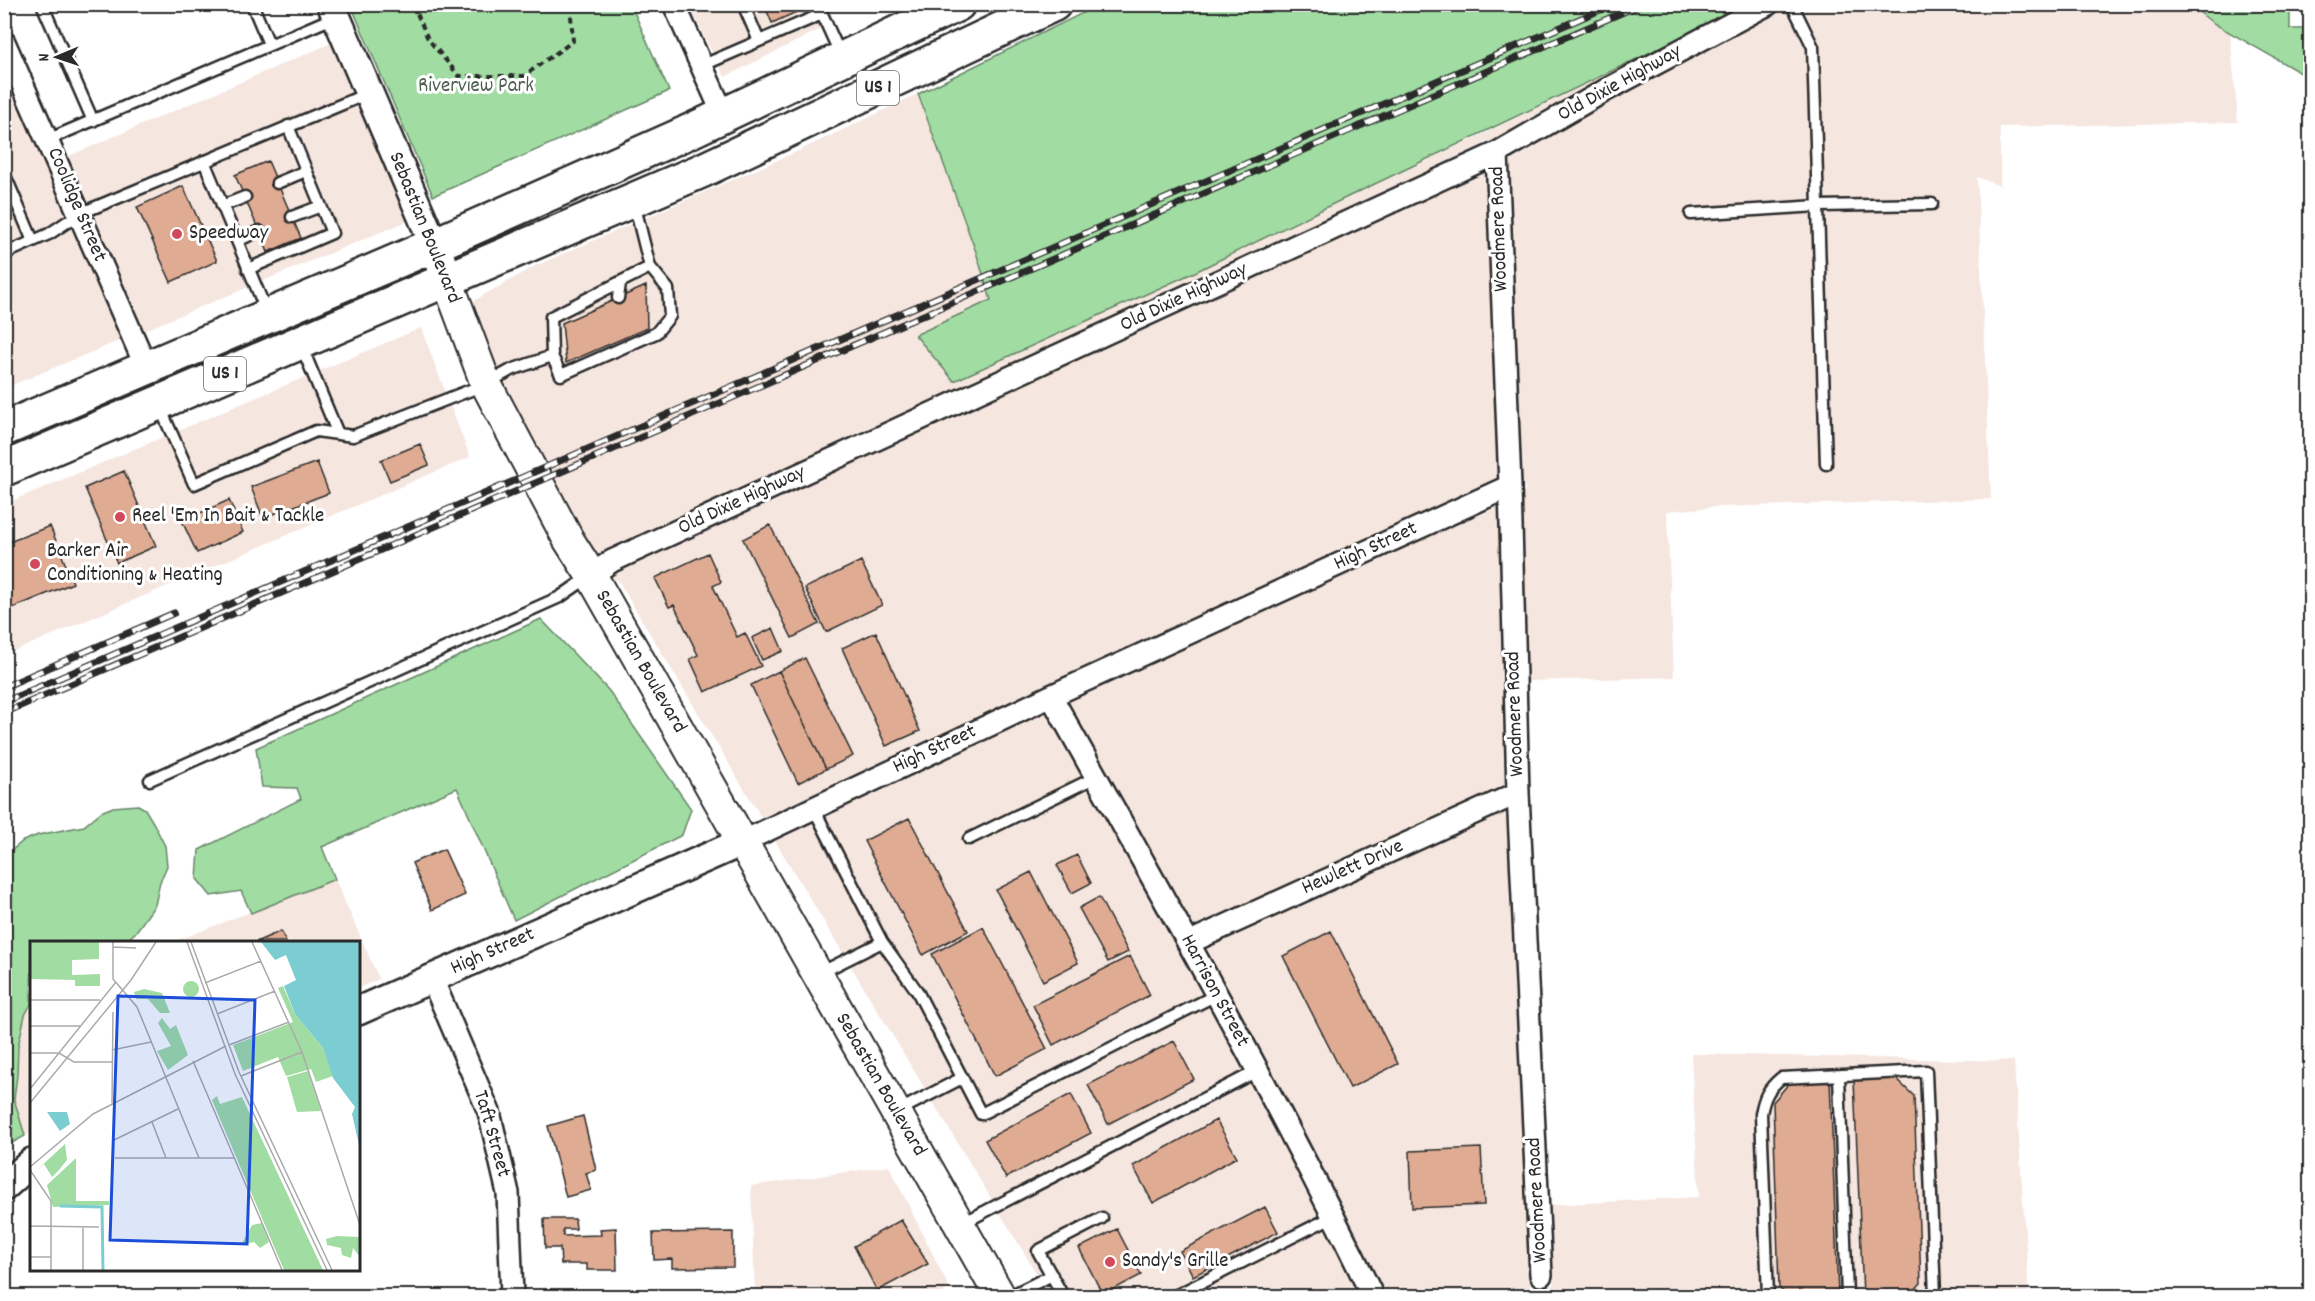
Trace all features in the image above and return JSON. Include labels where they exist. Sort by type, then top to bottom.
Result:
[{"type":"main road","name":"US 1","points":[[4,429],[434,245],[724,116],[958,4]]},
{"type":"main road","points":[[935,61],[958,30],[967,4]]},
{"type":"main road","name":"US 1","points":[[4,469],[701,171],[935,61],[1024,12],[1054,4]]},
{"type":"main road","name":"Sebastian Boulevard","points":[[434,245],[486,384],[568,539],[591,575],[1000,1296]]},
{"type":"street","points":[[674,4],[724,116]]},
{"type":"street","name":"Old Dixie Highway","points":[[591,575],[612,561],[1497,153],[1606,90],[1768,4]]},
{"type":"street","name":"Sebastian Boulevard","points":[[333,10],[434,245]]},
{"type":"street","name":"Coolidge Street","points":[[6,48],[147,369]]},
{"type":"street","name":"Woodmere Road","points":[[1497,153],[1510,486],[1518,793],[1541,1275]]},
{"type":"street","name":"High Street","points":[[360,1010],[742,842],[1051,696],[1510,486]]},
{"type":"street","name":"Harrison Street","points":[[1051,696],[1257,1071],[1334,1216],[1370,1294]]},
{"type":"street","name":"Hewlett Drive","points":[[1188,943],[1518,793]]},
{"type":"street","name":"Taft Street","points":[[432,980],[489,1112],[508,1193],[512,1296]]},
{"type":"street","points":[[4,1188],[30,1164]]},
{"type":"lane","points":[[42,4],[93,121]]},
{"type":"lane","points":[[252,4],[269,44]]},
{"type":"lane","points":[[743,4],[759,42]]},
{"type":"lane","points":[[1792,4],[1813,47],[1826,464]]},
{"type":"lane","points":[[47,140],[269,44],[333,10]]},
{"type":"lane","points":[[701,66],[822,14],[842,59]]},
{"type":"lane","points":[[4,254],[49,234],[79,213],[369,93]]},
{"type":"lane","points":[[248,269],[332,233],[288,126]]},
{"type":"lane","points":[[204,161],[268,316]]},
{"type":"lane","points":[[277,183],[306,171]]},
{"type":"lane","points":[[4,173],[33,241]]},
{"type":"lane","points":[[222,206],[244,197]]},
{"type":"lane","points":[[633,200],[650,267],[668,289],[670,316],[656,333],[620,344],[590,357],[561,375],[552,356],[551,317],[650,267]]},
{"type":"lane","points":[[1691,214],[1818,206],[1932,204]]},
{"type":"lane","points":[[292,218],[321,206]]},
{"type":"lane","points":[[237,241],[259,231]]},
{"type":"lane","points":[[618,298],[620,282]]},
{"type":"lane","points":[[589,298],[589,311]]},
{"type":"lane","points":[[300,342],[338,434]]},
{"type":"lane","points":[[158,402],[194,484],[316,431],[353,435],[486,384],[511,370],[552,356]]},
{"type":"lane","points":[[150,780],[560,597],[591,575]]},
{"type":"lane","points":[[969,839],[1096,777]]},
{"type":"lane","points":[[813,807],[882,942],[917,991],[981,1114],[1216,995]]},
{"type":"lane","points":[[818,975],[882,942]]},
{"type":"lane","points":[[959,1225],[1257,1071]]},
{"type":"lane","points":[[1768,1296],[1761,1114],[1764,1098],[1770,1086],[1781,1078],[1926,1071],[1935,1296]]},
{"type":"lane","points":[[1839,1076],[1847,1296]]},
{"type":"lane","points":[[895,1113],[962,1078]]},
{"type":"lane","points":[[1175,1296],[1334,1216]]},
{"type":"lane","points":[[1063,1296],[1038,1251],[1102,1218]]},
{"type":"lane","points":[[1010,1296],[1052,1275]]},
{"type":"path","points":[[413,4],[428,39],[459,76],[524,76],[573,41],[570,4]]},
{"type":"shaded area","points":[[688,5],[828,5],[835,22],[725,77]]},
{"type":"shaded area","points":[[1796,5],[2190,5],[2230,33],[2238,122],[2000,127],[2000,186],[1977,177],[1991,499],[1715,507],[1667,511],[1674,677],[1527,681],[1522,492],[1526,490],[1522,483],[1509,159],[1762,19]]},
{"type":"shaded area","points":[[1692,32],[1493,142],[1484,143],[1484,147],[606,551],[595,559],[498,377],[468,304],[535,266],[796,152],[918,94],[976,252],[991,300],[915,335],[954,381],[1195,272]]},
{"type":"shaded area","points":[[11,33],[69,156],[334,42],[410,220],[5,388],[4,36]]},
{"type":"shaded area","points":[[1485,170],[1498,479],[1034,691],[763,820],[617,579],[609,582],[606,578],[618,570]]},
{"type":"shaded area","points":[[421,328],[470,457],[5,655],[5,504]]},
{"type":"shaded area","points":[[1498,503],[1506,787],[1194,928],[1067,700]]},
{"type":"shaded area","points":[[1045,710],[1178,948],[1323,1220],[1360,1296],[1050,1296],[774,839]]},
{"type":"shaded area","points":[[1507,810],[1530,1287],[1554,1285],[1550,1205],[1699,1197],[1691,1054],[2014,1061],[2029,1296],[1386,1296],[1345,1211],[1205,948]]},
{"type":"shaded area","points":[[335,879],[379,979],[360,988],[360,941],[176,941]]},
{"type":"shaded area","points":[[30,1006],[30,1134],[25,1136],[14,1100],[18,1046],[25,1015]]},
{"type":"shaded area","points":[[889,1166],[949,1287],[940,1296],[755,1296],[751,1186]]},
{"type":"green space","points":[[1101,4],[1743,5],[1647,54],[1195,272],[954,381],[915,335],[991,300],[976,252],[918,94]]},
{"type":"green space","name":"Riverview Park","points":[[351,5],[631,5],[669,91],[433,196]]},
{"type":"green space","points":[[2190,5],[2290,5],[2290,29],[2310,29],[2310,72],[2306,76],[2213,23]]},
{"type":"green space","points":[[541,619],[609,691],[691,809],[682,835],[514,920],[457,788],[322,847],[335,879],[251,913],[241,891],[211,896],[197,879],[199,850],[301,799],[297,788],[262,787],[256,748]]},
{"type":"green space","points":[[138,805],[145,809],[165,846],[167,866],[160,882],[155,905],[135,933],[125,941],[30,941],[30,1006],[25,1015],[18,1046],[14,1099],[25,1136],[5,1144],[5,856],[23,841],[38,835],[84,826],[101,812],[113,807]]},
{"type":"building","points":[[764,4],[810,4],[810,6],[772,23]]},
{"type":"building","name":"Speedway","points":[[268,161],[301,238],[268,252],[235,175]]},
{"type":"building","name":"Speedway","points":[[183,186],[217,261],[171,282],[137,207]]},
{"type":"building","points":[[646,286],[647,328],[566,363],[562,323]]},
{"type":"building","points":[[420,444],[429,465],[390,481],[381,460]]},
{"type":"building","points":[[317,462],[329,493],[263,518],[251,487]]},
{"type":"building","name":"Reel 'Em In Bait & Tackle","points":[[124,471],[156,546],[117,563],[85,488]]},
{"type":"building","points":[[229,500],[243,532],[197,553],[182,521]]},
{"type":"building","points":[[770,525],[819,624],[792,638],[743,539]]},
{"type":"building","name":"Barker Air Conditioning & Heating","points":[[50,526],[73,583],[10,609],[4,596],[4,544]]},
{"type":"building","points":[[708,553],[721,582],[713,586],[737,637],[745,633],[761,666],[705,692],[690,659],[698,655],[674,605],[669,607],[655,578]]},
{"type":"building","points":[[861,561],[882,605],[826,632],[805,588]]},
{"type":"building","points":[[773,628],[783,651],[762,660],[752,638]]},
{"type":"building","points":[[876,632],[920,731],[886,746],[842,648]]},
{"type":"building","points":[[805,658],[853,756],[826,769],[779,671]]},
{"type":"building","points":[[779,671],[826,769],[798,783],[751,685]]},
{"type":"building","points":[[909,818],[968,931],[923,955],[864,841]]},
{"type":"building","points":[[444,849],[465,895],[432,910],[412,863]]},
{"type":"building","points":[[1077,855],[1091,883],[1072,893],[1057,865]]},
{"type":"building","points":[[1031,872],[1078,963],[1043,981],[996,890]]},
{"type":"building","points":[[1099,897],[1128,952],[1108,962],[1079,908]]},
{"type":"building","points":[[983,927],[1047,1049],[995,1076],[932,954]]},
{"type":"building","points":[[281,931],[286,941],[258,941]]},
{"type":"building","points":[[1331,931],[1398,1064],[1350,1088],[1283,956]]},
{"type":"building","points":[[1130,956],[1150,995],[1053,1045],[1033,1005]]},
{"type":"building","points":[[1174,1041],[1194,1079],[1108,1124],[1088,1085]]},
{"type":"building","points":[[1895,1078],[1914,1096],[1921,1283],[1909,1296],[1863,1296],[1854,1080]]},
{"type":"building","points":[[1830,1080],[1838,1296],[1788,1296],[1779,1288],[1773,1102],[1791,1081]]},
{"type":"building","points":[[1071,1094],[1091,1133],[1006,1178],[985,1140]]},
{"type":"building","points":[[583,1116],[596,1170],[586,1173],[591,1190],[566,1197],[548,1126]]},
{"type":"building","points":[[1216,1120],[1237,1157],[1153,1203],[1133,1166]]},
{"type":"building","points":[[1481,1148],[1484,1205],[1412,1208],[1410,1151]]},
{"type":"building","points":[[1265,1207],[1278,1232],[1193,1276],[1180,1251]]},
{"type":"building","points":[[544,1219],[575,1219],[576,1229],[563,1229],[563,1236],[601,1235],[600,1229],[616,1228],[617,1270],[587,1270],[587,1264],[561,1264],[560,1248],[545,1248]]},
{"type":"building","points":[[901,1220],[928,1264],[877,1291],[854,1246]]},
{"type":"building","name":"Sandy's Grille","points":[[1117,1229],[1141,1275],[1103,1295],[1079,1248]]},
{"type":"building","points":[[733,1232],[733,1267],[672,1268],[672,1259],[654,1260],[653,1233]]},
{"type":"railway","points":[[4,702],[1614,4]]},
{"type":"railway","points":[[4,713],[1642,4]]},
{"type":"railway","points":[[4,687],[174,613]]},
{"type":"place","name":"Speedway","points":[[177,234]]},
{"type":"place","name":"Reel 'Em In Bait & Tackle","points":[[120,517]]},
{"type":"place","name":"Barker Air Conditioning & Heating","points":[[35,564]]},
{"type":"place","name":"Sandy's Grille","points":[[1110,1262]]}]
